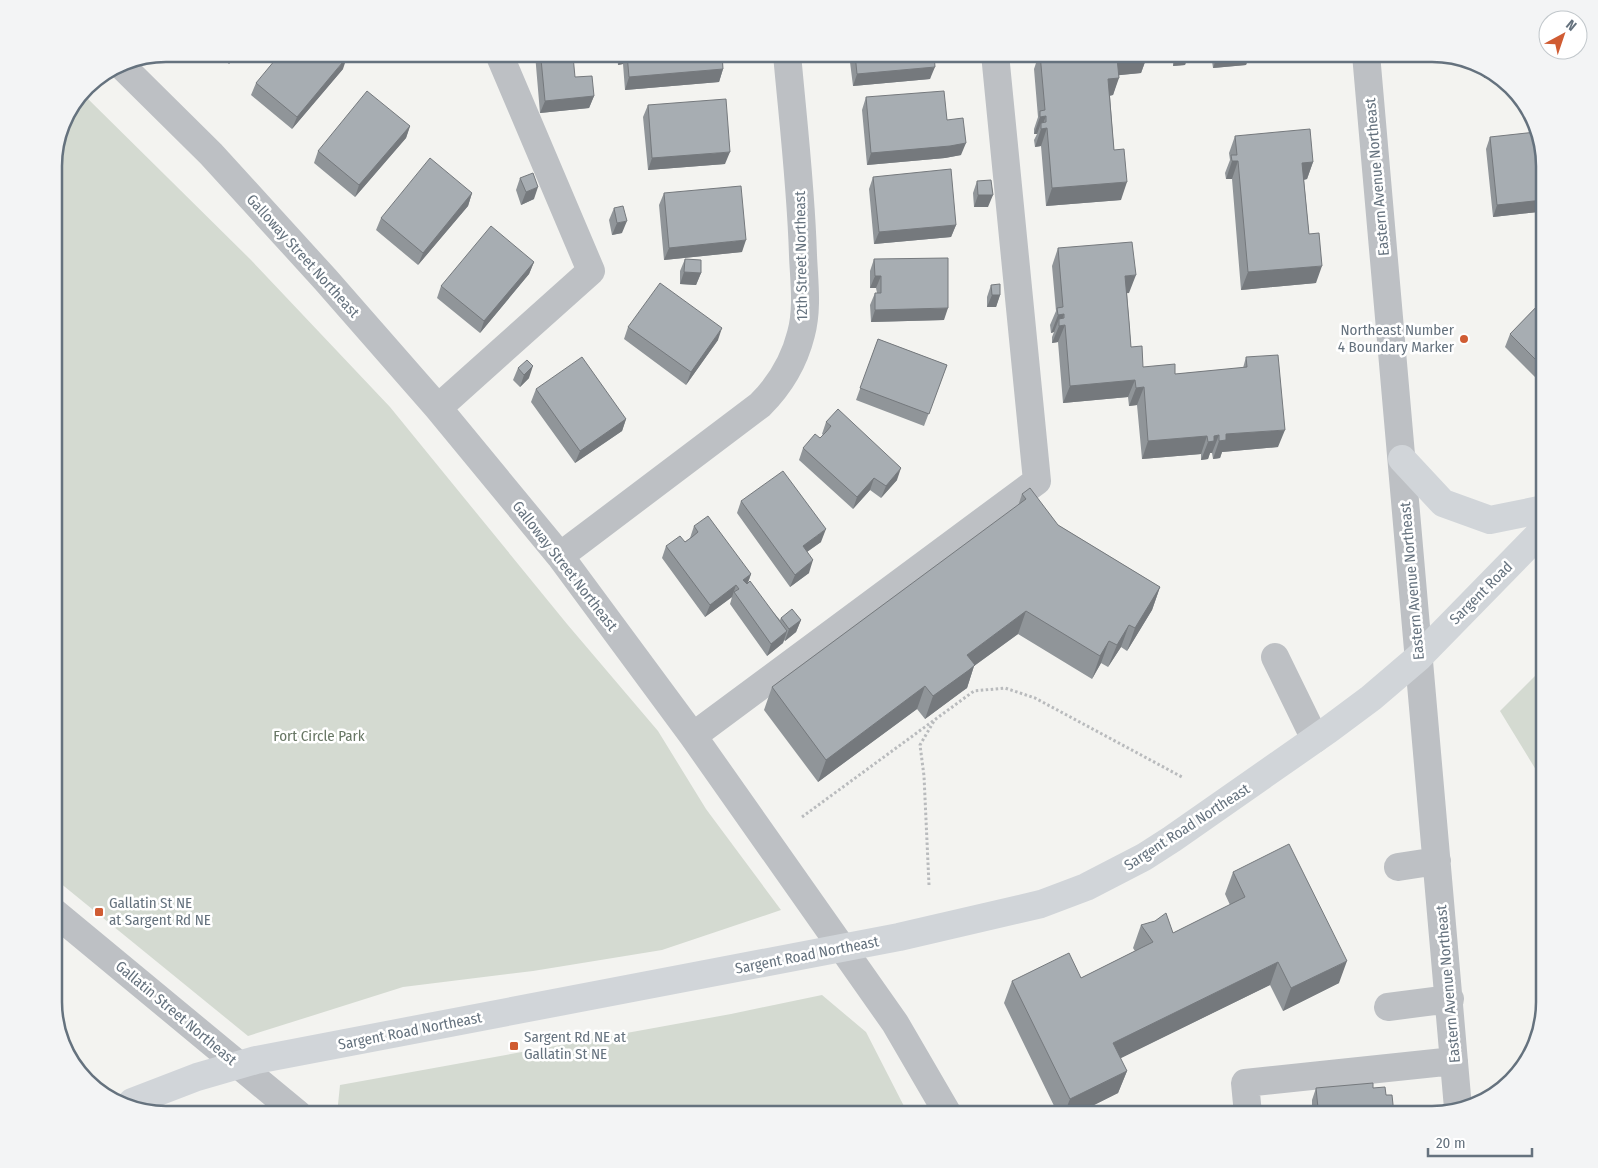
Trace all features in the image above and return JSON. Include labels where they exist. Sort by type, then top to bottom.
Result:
[{"type":"main road","points":[[1402,459],[1443,503],[1490,520],[1536,511]]},
{"type":"main road","name":"Sargent Road","points":[[1419,657],[1536,538]]},
{"type":"main road","name":"Sargent Road Northeast","points":[[135,1101],[197,1077],[271,1057],[907,936],[1041,904],[1116,873],[1158,848],[1315,739],[1371,698],[1419,657]]},
{"type":"street","points":[[438,408],[591,271],[502,62]]},
{"type":"street","name":"12th Street Northeast","points":[[560,556],[760,405],[776,387],[795,356],[802,332],[805,308],[801,208],[788,62]]},
{"type":"street","points":[[694,736],[1037,481],[996,62]]},
{"type":"street","name":"Eastern Avenue Northeast","points":[[1367,62],[1458,1102]]},
{"type":"street","name":"Galloway Street Northeast","points":[[126,70],[212,154],[438,408],[560,556],[694,736],[843,948],[895,1023],[943,1106]]},
{"type":"street","points":[[1274,657],[1315,739]]},
{"type":"street","points":[[1398,867],[1437,861]]},
{"type":"street","name":"Gallatin Street Northeast","points":[[63,919],[288,1106]]},
{"type":"street","points":[[1388,1007],[1450,999]]},
{"type":"street","points":[[1247,1106],[1245,1083],[1454,1060]]},
{"type":"path","points":[[802,817],[974,691],[1005,688],[1035,698],[1182,776]]},
{"type":"path","points":[[929,885],[924,776],[920,745],[936,718]]},
{"type":"green space","name":"Fort Circle Park","points":[[88,99],[251,260],[390,407],[567,624],[658,731],[706,809],[781,910],[662,950],[533,971],[403,987],[248,1036],[63,885],[63,160],[68,133],[73,121]]},
{"type":"green space","points":[[1536,675],[1536,770],[1500,711]]},
{"type":"green space","points":[[822,995],[866,1032],[904,1106],[338,1106],[340,1085],[731,1014]]},
{"type":"building","points":[[273,62],[343,62],[297,117],[256,83]]},
{"type":"building","points":[[541,62],[574,62],[575,77],[592,76],[594,96],[545,101]]},
{"type":"building","points":[[628,62],[723,62],[723,69],[629,77]]},
{"type":"building","points":[[856,62],[935,62],[935,67],[857,74]]},
{"type":"building","points":[[1041,62],[1117,62],[1119,78],[1108,79],[1114,150],[1124,149],[1127,182],[1052,188],[1047,128],[1041,129],[1041,123],[1046,122],[1046,116],[1040,117],[1040,111],[1045,110]]},
{"type":"building","points":[[367,91],[410,126],[359,185],[318,151]]},
{"type":"building","points":[[944,91],[947,120],[963,118],[966,143],[871,153],[866,97]]},
{"type":"building","points":[[726,99],[730,152],[652,158],[648,105]]},
{"type":"building","points":[[1310,129],[1313,162],[1302,163],[1309,234],[1319,233],[1322,266],[1248,272],[1238,161],[1232,161],[1231,155],[1237,155],[1235,136]]},
{"type":"building","points":[[1530,133],[1535,153],[1536,201],[1497,205],[1490,137]]},
{"type":"building","points":[[430,158],[472,193],[423,253],[381,218]]},
{"type":"building","points":[[951,169],[956,225],[879,232],[873,177]]},
{"type":"building","points":[[533,173],[538,187],[526,192],[520,178]]},
{"type":"building","points":[[991,180],[993,195],[978,195],[977,181]]},
{"type":"building","points":[[741,186],[746,240],[669,248],[664,193]]},
{"type":"building","points":[[623,206],[627,221],[617,223],[614,208]]},
{"type":"building","points":[[491,226],[534,262],[484,321],[441,286]]},
{"type":"building","points":[[1132,242],[1136,275],[1125,276],[1131,347],[1142,346],[1143,367],[1175,364],[1175,374],[1247,367],[1246,357],[1278,355],[1285,430],[1226,434],[1226,440],[1219,441],[1219,435],[1214,436],[1214,441],[1208,442],[1207,436],[1148,441],[1144,387],[1136,388],[1135,380],[1070,386],[1065,325],[1059,326],[1059,319],[1064,318],[1064,314],[1058,315],[1057,308],[1063,307],[1058,248]]},
{"type":"building","points":[[948,258],[948,308],[875,310],[875,293],[881,293],[881,276],[875,276],[874,259]]},
{"type":"building","points":[[685,259],[701,260],[701,273],[684,272]]},
{"type":"building","points":[[660,283],[722,328],[691,372],[628,327]]},
{"type":"building","points":[[1000,284],[1000,295],[992,295],[991,285]]},
{"type":"building","points":[[1536,307],[1536,360],[1510,334]]},
{"type":"building","points":[[878,339],[947,365],[929,414],[860,388]]},
{"type":"building","points":[[582,357],[626,419],[580,451],[536,389]]},
{"type":"building","points":[[527,360],[533,366],[524,375],[518,368]]},
{"type":"building","points":[[838,409],[901,468],[886,486],[874,478],[857,497],[803,448],[815,434],[820,438],[826,432],[831,426],[826,422]]},
{"type":"building","points":[[783,471],[826,529],[803,546],[813,560],[795,575],[741,501]]},
{"type":"building","points":[[1030,488],[1058,525],[1160,587],[1135,628],[1129,625],[1117,645],[1109,641],[1100,656],[1026,611],[967,655],[975,665],[969,670],[933,696],[925,686],[826,760],[772,687],[1026,499],[1022,494]]},
{"type":"building","points":[[708,516],[751,574],[743,580],[747,584],[750,581],[787,631],[771,644],[734,592],[739,589],[736,585],[710,605],[666,546],[680,536],[685,542],[692,537],[698,532],[694,526]]},
{"type":"building","points":[[792,609],[801,620],[789,629],[781,618]]},
{"type":"building","points":[[1289,844],[1347,961],[1291,988],[1278,962],[1113,1043],[1127,1071],[1070,1099],[1012,981],[1069,953],[1081,978],[1153,942],[1141,925],[1155,921],[1166,913],[1173,933],[1245,897],[1233,872]]},
{"type":"building","points":[[1373,1083],[1373,1088],[1385,1087],[1386,1095],[1392,1095],[1393,1106],[1318,1106],[1316,1088]]},
{"type":"place","name":"Northeast Number 4 Boundary Marker","points":[[1464,339]]},
{"type":"place","name":"Gallatin St NE at Sargent Rd NE","points":[[99,912]]},
{"type":"place","name":"Sargent Rd NE at Gallatin St NE","points":[[514,1046]]}]
